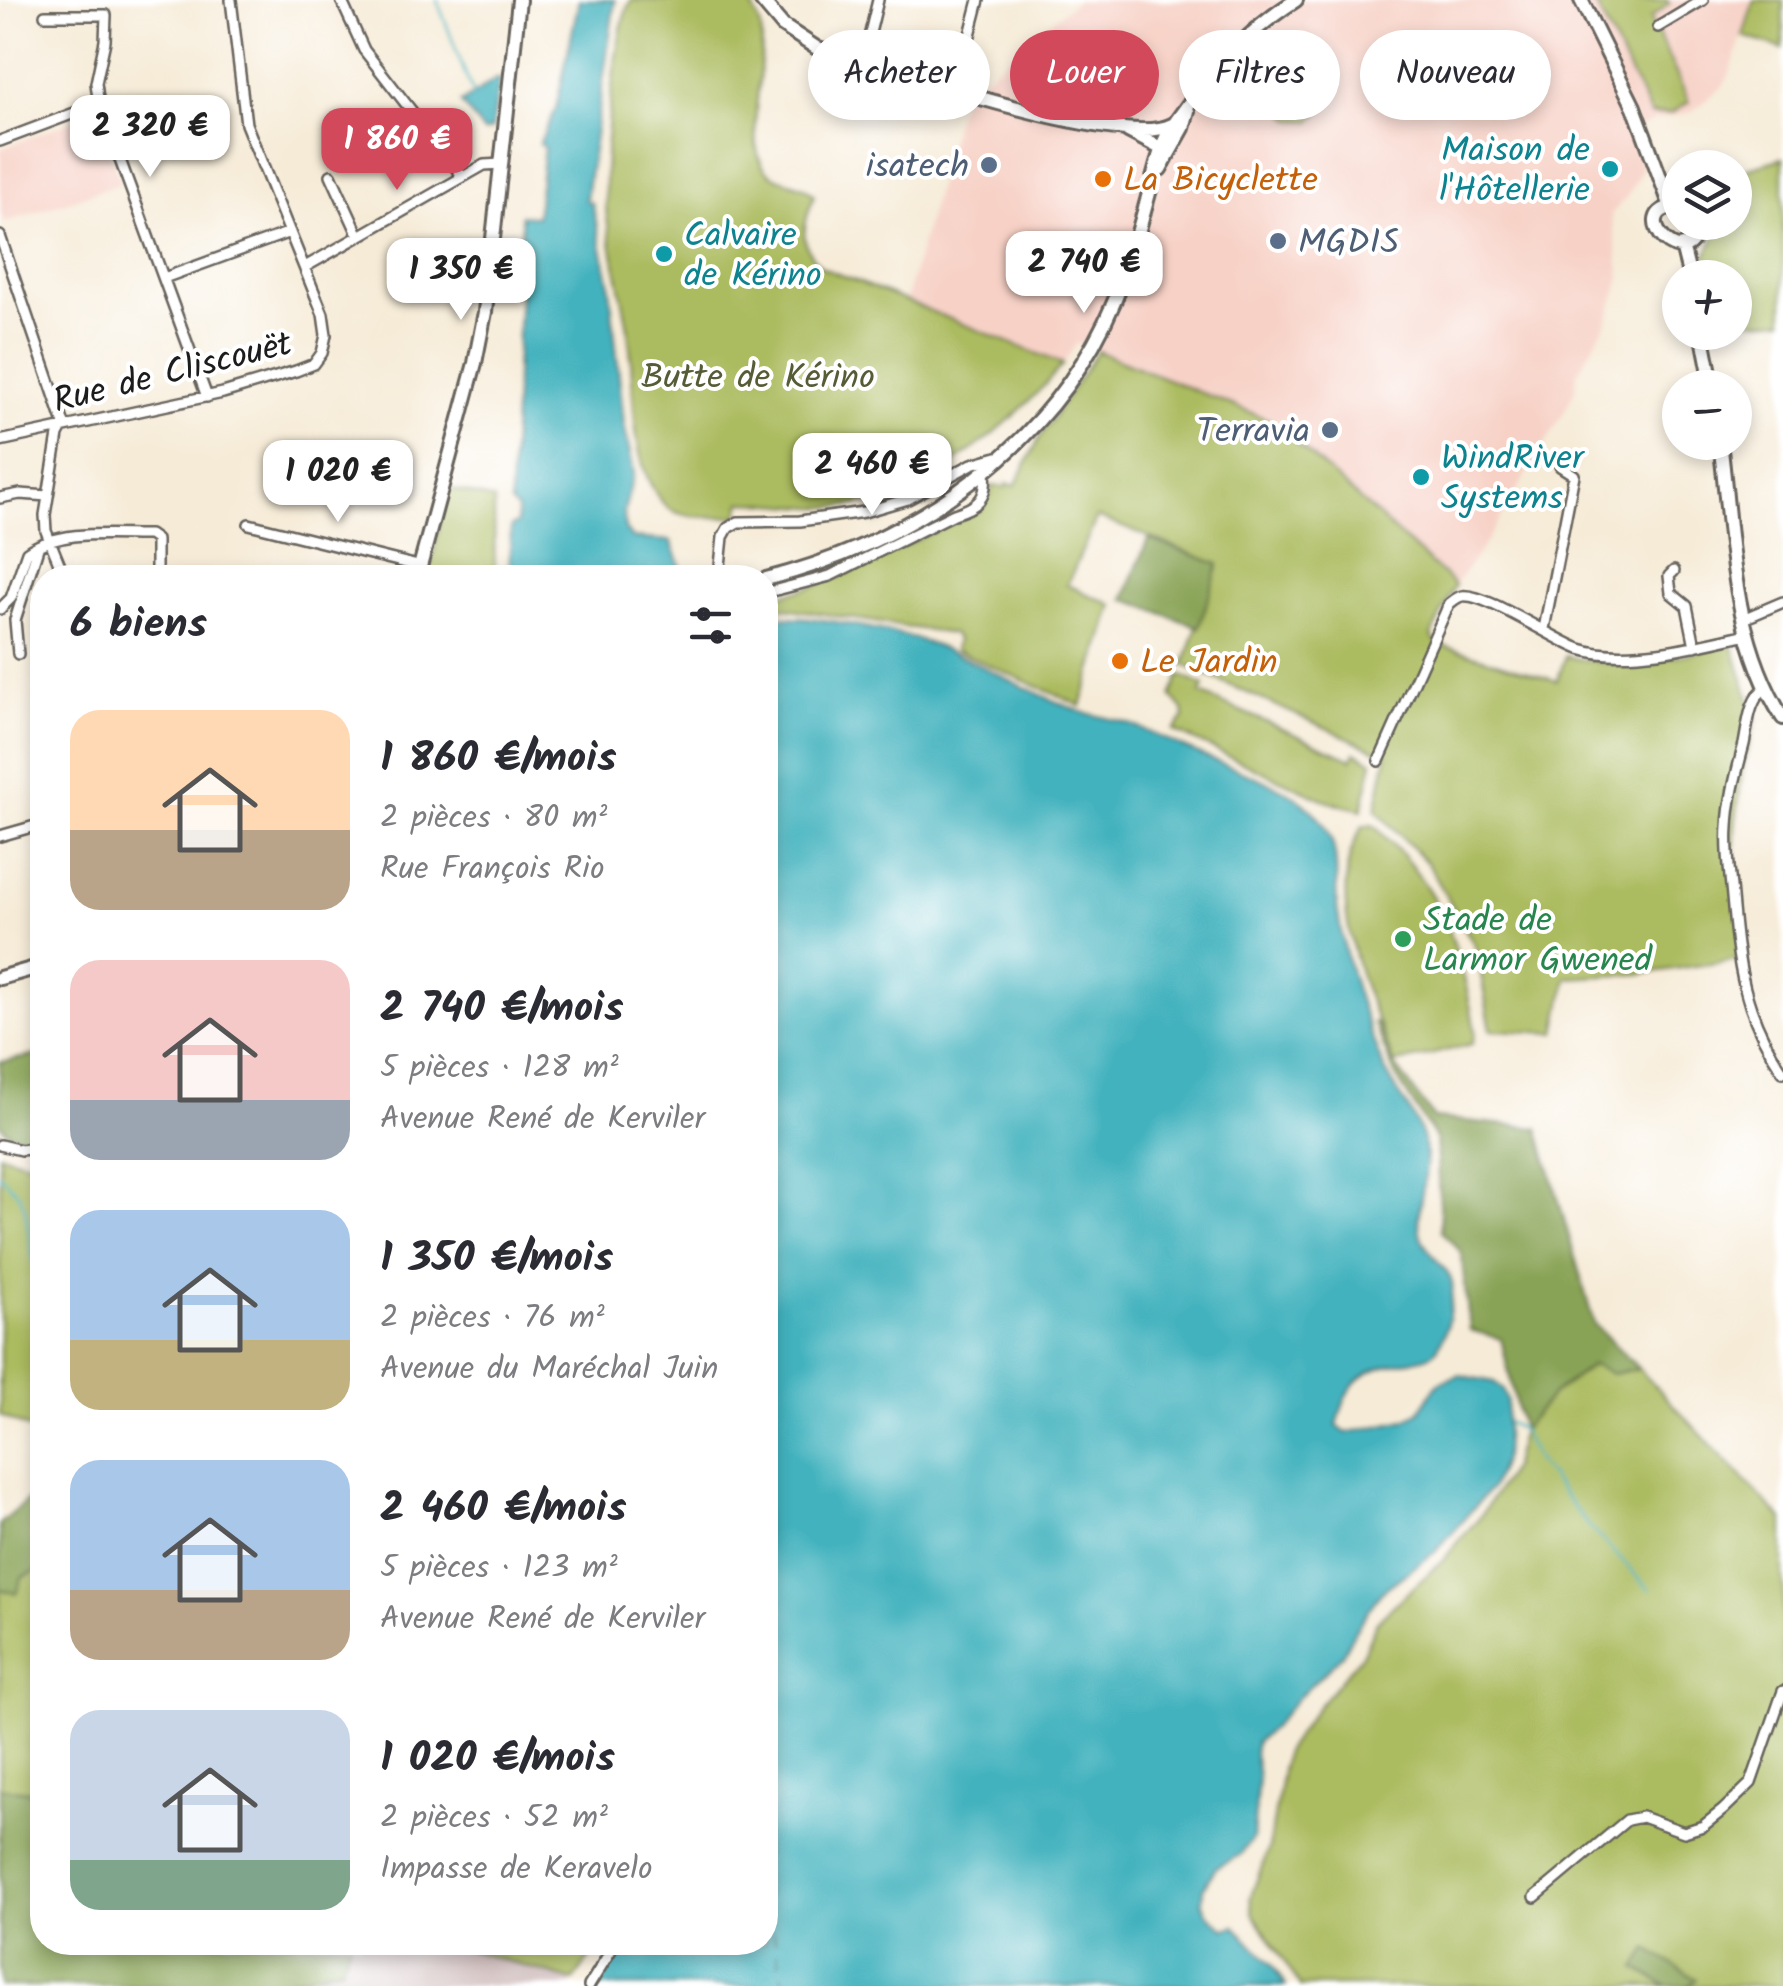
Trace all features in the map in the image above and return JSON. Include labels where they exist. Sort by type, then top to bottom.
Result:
[{"type":"main road","points":[[422,565],[485,312],[520,0]]},
{"type":"main road","points":[[762,0],[782,26],[808,44]]},
{"type":"main road","points":[[1255,30],[1296,0]]},
{"type":"main road","points":[[1581,0],[1634,107],[1662,175]]},
{"type":"main road","points":[[990,99],[1054,118],[1125,128],[1156,130],[1174,124]]},
{"type":"main road","points":[[1166,151],[1179,118]]},
{"type":"main road","points":[[778,576],[832,560],[920,517],[985,473],[1056,400],[1099,334],[1129,264],[1156,175],[1182,120]]},
{"type":"main road","points":[[1125,128],[1166,151]]},
{"type":"main road","points":[[1662,214],[1657,231],[1662,237]]},
{"type":"main road","points":[[1665,240],[1669,245],[1682,246],[1691,240]]},
{"type":"main road","points":[[1682,246],[1686,260]]},
{"type":"main road","points":[[1722,460],[1742,618],[1766,688],[1783,718]]},
{"type":"main road","points":[[0,978],[30,969]]},
{"type":"street","points":[[231,0],[246,124],[305,268],[484,166],[502,164]]},
{"type":"street","points":[[341,0],[364,50],[464,178]]},
{"type":"street","points":[[871,30],[878,0]]},
{"type":"street","points":[[971,30],[978,0]]},
{"type":"street","points":[[1658,27],[1702,0]]},
{"type":"street","points":[[45,15],[106,15],[106,41],[96,82],[99,106],[207,397]]},
{"type":"street","points":[[0,141],[99,106]]},
{"type":"street","points":[[331,174],[359,236]]},
{"type":"street","points":[[164,278],[290,232]]},
{"type":"street","points":[[0,236],[63,420],[44,515],[60,565]]},
{"type":"street","name":"Rue de Cliscouët","points":[[0,440],[207,397],[296,371],[318,359],[325,344],[325,318],[305,268]]},
{"type":"street","points":[[720,565],[723,537],[738,522],[800,521],[864,512],[920,494],[976,462],[1004,456]]},
{"type":"street","points":[[1544,629],[1574,475],[1560,466]]},
{"type":"street","points":[[778,590],[830,576],[973,508],[985,491],[985,473]]},
{"type":"street","points":[[0,498],[20,494],[48,496]]},
{"type":"street","points":[[248,524],[389,565]]},
{"type":"street","points":[[0,609],[10,598],[24,556],[39,545],[75,536],[148,535],[156,540],[156,565]]},
{"type":"street","points":[[33,565],[39,545]]},
{"type":"street","points":[[1674,571],[1669,576],[1671,593],[1687,606],[1694,646]]},
{"type":"street","points":[[18,654],[15,620],[30,573]]},
{"type":"street","points":[[1380,761],[1454,600],[1460,596],[1472,597],[1588,650],[1653,653],[1747,634]]},
{"type":"street","points":[[1742,618],[1783,602]]},
{"type":"street","points":[[1766,688],[1755,698],[1734,790],[1728,846],[1737,957],[1744,992],[1756,1026],[1783,1072]]},
{"type":"street","points":[[0,836],[30,827]]},
{"type":"street","points":[[0,1145],[30,1149]]},
{"type":"street","points":[[1535,1897],[1626,1820],[1642,1817],[1670,1829],[1690,1831],[1732,1803],[1751,1783],[1783,1691]]},
{"type":"street","points":[[590,1986],[608,1955]]},
{"type":"shaded area","points":[[1077,0],[1754,0],[1722,87],[1691,112],[1655,120],[1630,132],[1643,168],[1628,195],[1611,214],[1621,277],[1608,320],[1577,373],[1575,390],[1563,414],[1484,545],[1455,585],[1272,421],[1077,343],[1063,364],[905,303],[955,120],[990,120],[990,73],[1010,56],[1010,120],[1159,120],[1159,30],[1041,30]]},
{"type":"shaded area","points":[[87,115],[97,119],[121,183],[4,223],[0,212],[0,149]]},
{"type":"shaded area","points":[[346,1955],[489,1955],[574,1981],[571,1986],[289,1986],[288,1980],[342,1967]]},
{"type":"green space","name":"Butte de Kérino","points":[[631,0],[750,0],[762,44],[755,123],[759,158],[771,174],[814,195],[805,234],[814,259],[823,268],[1063,364],[1043,387],[971,450],[916,484],[887,496],[844,506],[742,502],[738,517],[689,516],[665,505],[644,468],[638,445],[628,329],[606,204],[612,90],[620,36]]},
{"type":"green space","points":[[1593,0],[1667,0],[1669,4],[1651,18],[1689,102],[1672,113],[1651,115]]},
{"type":"green space","points":[[1754,0],[1783,0],[1783,49],[1743,36]]},
{"type":"green space","points":[[1783,158],[1783,320],[1752,321],[1752,260],[1705,260],[1714,240],[1752,240],[1752,167]]},
{"type":"green space","points":[[1097,351],[1272,421],[1455,585],[1431,636],[1438,644],[1557,681],[1566,656],[1628,662],[1732,644],[1756,720],[1742,774],[1735,826],[1734,874],[1745,959],[1639,974],[1567,978],[1556,1033],[1491,1030],[1476,948],[1428,864],[1376,810],[1387,755],[1184,665],[1218,564],[1097,517],[1067,585],[1113,605],[1081,706],[955,650],[957,639],[952,634],[778,607],[778,595],[848,573],[979,512],[991,494],[990,486],[1015,486],[1039,439]]},
{"type":"green space","points":[[448,488],[494,500],[495,565],[431,565]]},
{"type":"green space","points":[[1148,539],[1219,564],[1199,627],[1124,599]]},
{"type":"green space","points":[[1180,675],[1204,686],[1201,694],[1352,759],[1355,752],[1373,762],[1362,810],[1329,802],[1174,731],[1184,718],[1183,710],[1171,696]]},
{"type":"green space","name":"Stade de Larmor Gwened","points":[[1373,825],[1416,871],[1444,918],[1469,1000],[1475,1032],[1472,1044],[1394,1064],[1361,977],[1347,914],[1346,883],[1351,853],[1363,826]]},
{"type":"green space","points":[[1374,1023],[1379,1024],[1394,1064],[1434,1118],[1538,1128],[1594,1324],[1639,1369],[1612,1374],[1592,1365],[1554,1393],[1522,1430],[1501,1339],[1470,1330],[1461,1252],[1441,1231],[1436,1140],[1395,1075]]},
{"type":"green space","points":[[30,1056],[30,1138],[8,1132],[0,1124],[0,1062]]},
{"type":"green space","points":[[0,1154],[30,1162],[30,1429],[0,1415]]},
{"type":"green space","points":[[1593,1365],[1612,1374],[1639,1369],[1783,1520],[1783,1986],[1689,1986],[1695,1980],[1636,1969],[1668,1986],[1300,1986],[1253,1913],[1250,1898],[1269,1848],[1285,1752],[1363,1653],[1377,1621],[1443,1560],[1481,1515],[1512,1468],[1522,1430],[1554,1393]]},
{"type":"green space","points":[[30,1498],[30,1574],[22,1577],[16,1594],[0,1589],[0,1524]]},
{"type":"green space","points":[[30,1573],[30,1792],[0,1788],[0,1589]]},
{"type":"green space","points":[[0,1788],[30,1792],[30,1955],[346,1955],[342,1967],[289,1980],[289,1986],[0,1986]]},
{"type":"green space","points":[[1648,1949],[1696,1979],[1689,1986],[1668,1986],[1636,1968]]},
{"type":"green space","points":[[486,1955],[591,1955],[574,1981]]},
{"type":"water","points":[[579,0],[615,0],[586,197],[592,203],[609,280],[624,424],[634,472],[624,512],[625,529],[632,538],[671,541],[680,565],[509,565],[511,526],[517,524],[517,509],[511,504],[510,490],[521,215],[537,213],[544,147],[539,144],[556,108]]},
{"type":"water","points":[[500,79],[492,129],[484,132],[461,103]]},
{"type":"water","points":[[778,616],[870,628],[929,643],[1058,702],[1124,722],[1272,784],[1318,817],[1332,842],[1338,913],[1355,987],[1380,1059],[1424,1141],[1421,1236],[1452,1285],[1447,1324],[1435,1351],[1368,1373],[1346,1398],[1337,1426],[1346,1433],[1405,1420],[1418,1413],[1438,1383],[1459,1375],[1494,1382],[1503,1389],[1507,1400],[1504,1457],[1491,1488],[1435,1552],[1381,1592],[1342,1655],[1256,1742],[1258,1777],[1253,1838],[1240,1855],[1216,1867],[1203,1889],[1202,1902],[1208,1914],[1225,1929],[1235,1926],[1286,1986],[599,1986],[617,1955],[778,1955]]},
{"type":"waterway","points":[[437,0],[473,94]]},
{"type":"waterway","points":[[0,1175],[19,1194],[30,1240]]},
{"type":"waterway","points":[[1508,1423],[1521,1429],[1538,1462],[1588,1525],[1650,1590]]},
{"type":"ferry route","points":[[778,1955],[784,1986]]},
{"type":"place","name":"isatech","points":[[989,165]]},
{"type":"place","name":"Maison de l'Hôtellerie","points":[[1610,169]]},
{"type":"place","name":"La Bicyclette","points":[[1103,179]]},
{"type":"place","name":"MGDIS","points":[[1278,241]]},
{"type":"place","name":"Calvaire de Kérino","points":[[664,254]]},
{"type":"place","name":"Terravia","points":[[1330,430]]},
{"type":"place","name":"WindRiver Systems","points":[[1421,477]]},
{"type":"place","name":"Le Jardin","points":[[1120,661]]},
{"type":"place","name":"Stade de Larmor Gwened","points":[[1403,939]]}]
